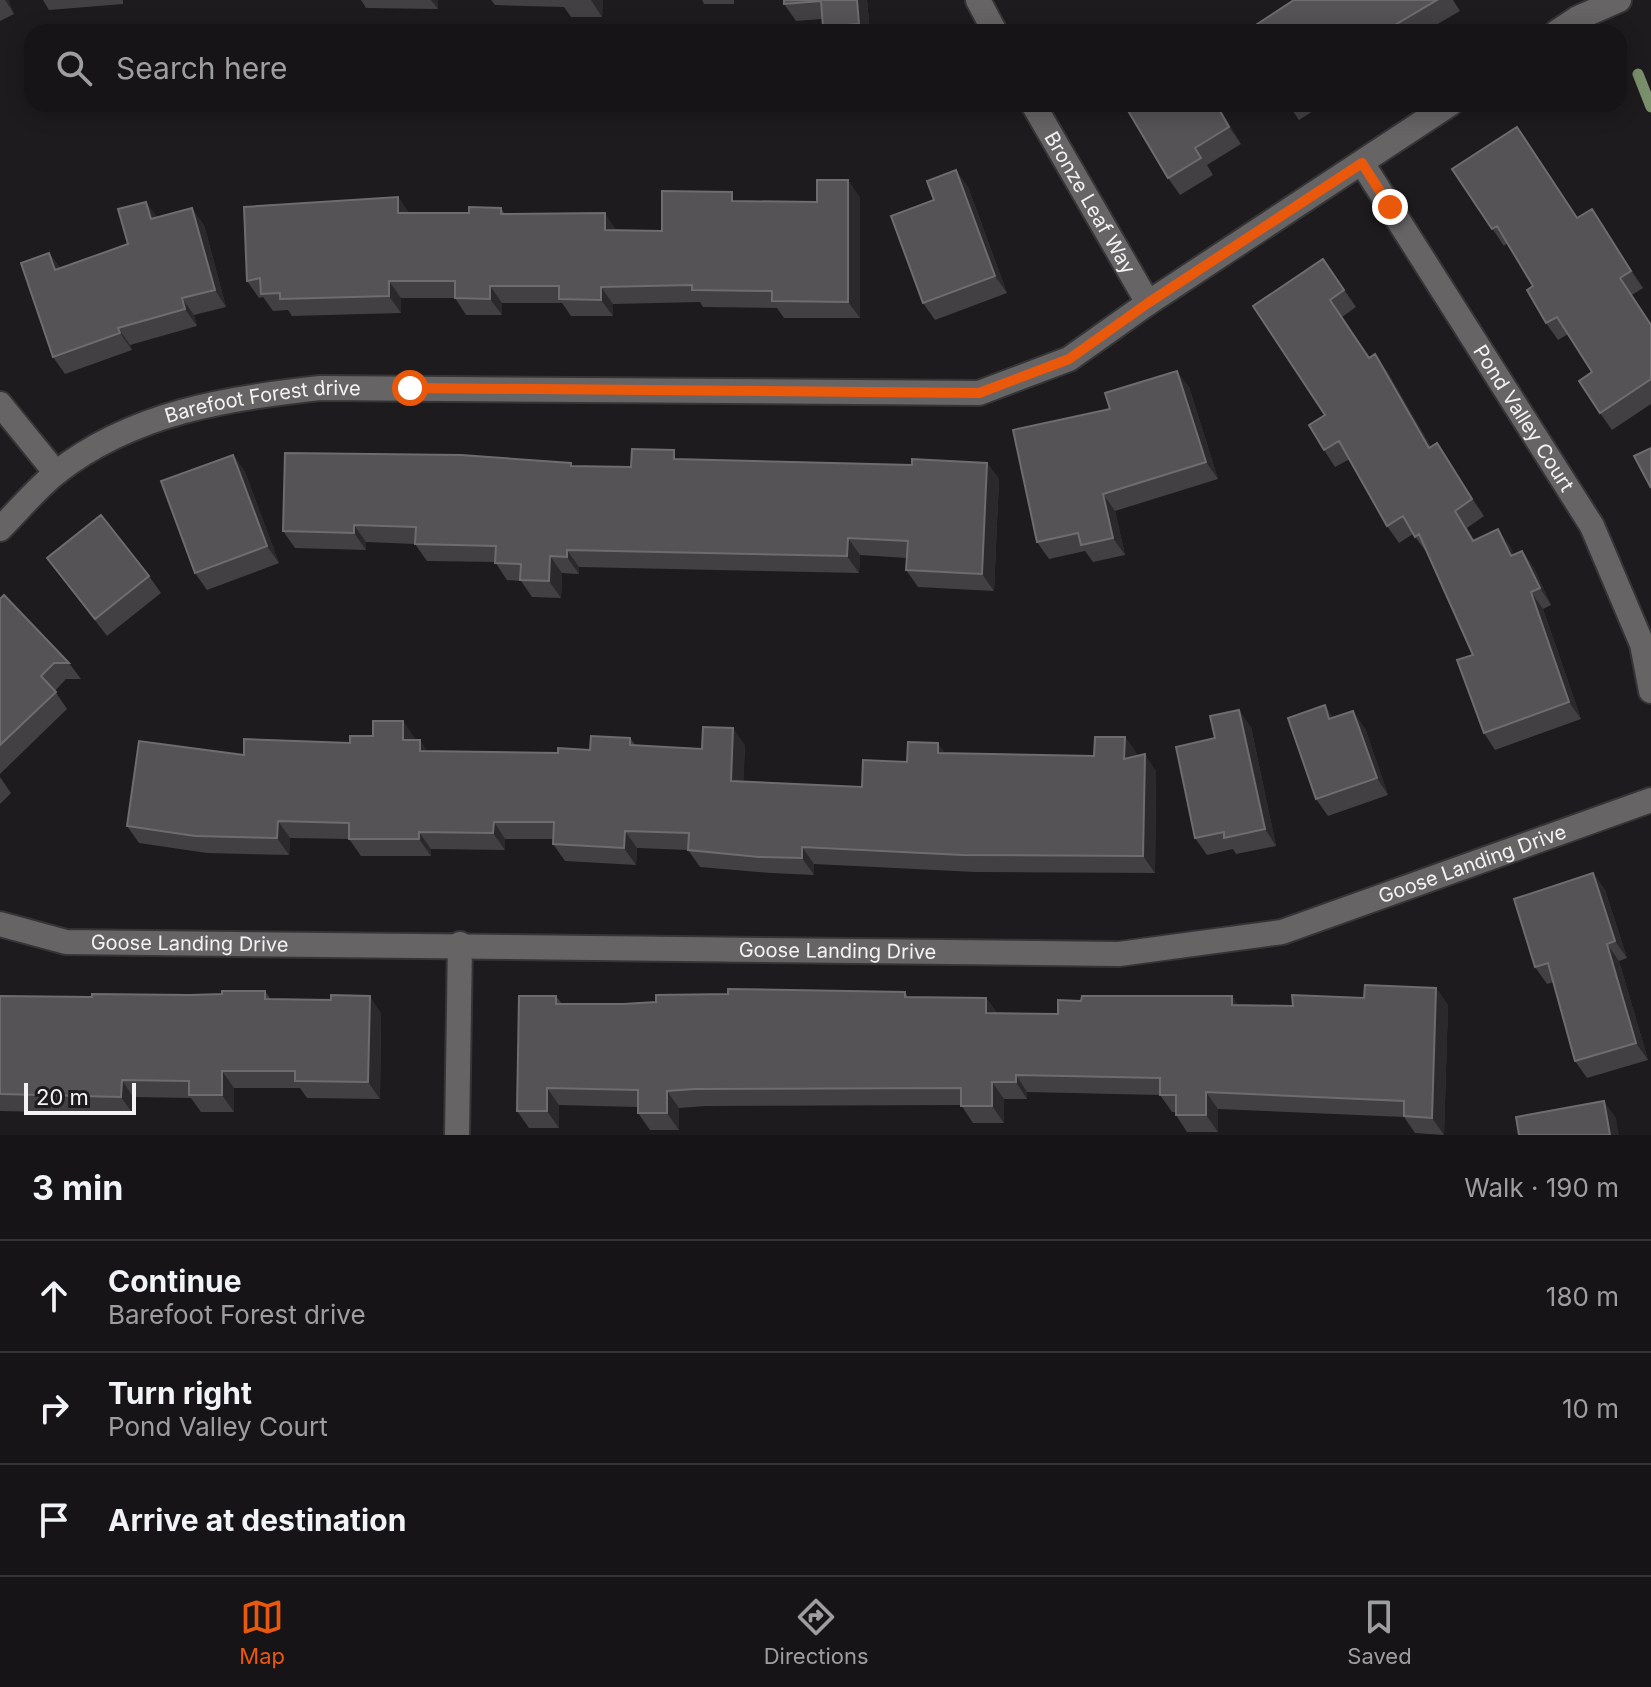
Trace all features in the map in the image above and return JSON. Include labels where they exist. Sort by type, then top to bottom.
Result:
[{"type":"street","points":[[978,0],[991,24]]},
{"type":"street","points":[[1569,24],[1619,0]]},
{"type":"street","name":"Bronze Leaf Way","points":[[1038,112],[1148,303]]},
{"type":"street","points":[[1362,163],[1438,112]]},
{"type":"street","name":"Barefoot Forest drive","points":[[0,529],[56,473],[144,421],[243,396],[320,388],[979,393],[1069,359],[1148,303],[1362,163]]},
{"type":"street","name":"Pond Valley Court","points":[[1362,163],[1592,526],[1642,644],[1651,691]]},
{"type":"street","points":[[0,404],[56,473]]},
{"type":"street","name":"Goose Landing Drive","points":[[0,924],[66,942],[460,944],[1119,954],[1282,932],[1651,800]]},
{"type":"street","points":[[457,1135],[460,944]]},
{"type":"building","points":[[784,0],[857,0],[859,24],[823,24],[821,1],[784,4]]},
{"type":"building","points":[[1294,0],[1437,0],[1396,24],[1257,24]]},
{"type":"building","points":[[1129,112],[1221,112],[1229,127],[1195,148],[1201,158],[1168,178]]},
{"type":"building","points":[[1517,127],[1577,218],[1592,209],[1631,271],[1620,278],[1651,325],[1651,379],[1600,413],[1579,381],[1592,372],[1557,317],[1546,323],[1527,290],[1533,286],[1497,226],[1492,229],[1452,169]]},
{"type":"building","points":[[956,170],[995,276],[923,303],[891,216],[934,200],[927,181]]},
{"type":"building","points":[[817,180],[848,180],[848,302],[772,301],[772,291],[692,290],[692,285],[601,287],[601,300],[559,299],[559,286],[490,286],[490,299],[455,298],[455,281],[389,281],[389,296],[280,299],[280,293],[261,294],[260,278],[247,281],[244,207],[398,197],[398,213],[469,213],[469,207],[501,208],[501,214],[605,213],[605,230],[662,231],[662,191],[732,192],[732,201],[817,202]]},
{"type":"building","points":[[146,202],[151,219],[192,208],[215,290],[182,298],[185,309],[118,328],[120,333],[53,357],[21,263],[49,253],[55,270],[128,244],[118,209]]},
{"type":"building","points":[[1323,259],[1344,290],[1330,300],[1369,358],[1375,354],[1429,448],[1437,443],[1472,499],[1455,511],[1473,541],[1498,529],[1511,556],[1522,551],[1540,588],[1531,592],[1569,702],[1484,733],[1457,660],[1473,655],[1419,534],[1415,537],[1403,516],[1387,526],[1339,441],[1324,450],[1309,425],[1325,415],[1253,306]]},
{"type":"building","points":[[1177,371],[1206,462],[1103,494],[1113,538],[1081,545],[1078,533],[1037,542],[1013,430],[1110,409],[1105,393]]},
{"type":"building","points":[[1651,448],[1651,488],[1634,456]]},
{"type":"building","points":[[632,449],[674,450],[674,459],[912,465],[912,459],[987,463],[982,574],[906,570],[908,541],[848,538],[847,556],[567,550],[567,557],[550,556],[549,581],[520,580],[521,564],[495,563],[496,546],[415,544],[416,527],[354,525],[354,533],[283,531],[285,453],[461,455],[571,463],[571,466],[631,467]]},
{"type":"building","points":[[233,455],[267,546],[195,573],[161,481]]},
{"type":"building","points":[[101,515],[149,576],[95,619],[47,558]]},
{"type":"building","points":[[4,595],[69,663],[54,663],[41,676],[56,692],[0,745],[0,599]]},
{"type":"building","points":[[1325,705],[1329,719],[1353,711],[1377,778],[1316,799],[1288,718]]},
{"type":"building","points":[[1239,710],[1265,829],[1224,838],[1224,832],[1195,838],[1176,747],[1215,738],[1210,716]]},
{"type":"building","points":[[373,721],[403,721],[403,740],[420,740],[420,751],[558,753],[558,748],[590,750],[591,736],[630,738],[630,745],[702,749],[703,727],[733,728],[731,781],[862,787],[863,760],[907,762],[908,742],[938,743],[938,753],[1094,756],[1095,737],[1125,737],[1124,759],[1145,754],[1143,856],[963,855],[802,847],[802,858],[759,857],[688,850],[689,833],[625,831],[624,848],[553,844],[554,822],[494,822],[493,833],[419,832],[419,839],[349,839],[349,823],[278,821],[277,838],[195,836],[127,826],[139,741],[244,755],[244,739],[350,743],[350,736],[373,736]]},
{"type":"building","points":[[1593,873],[1615,941],[1607,944],[1636,1043],[1575,1061],[1548,963],[1535,967],[1514,899]]},
{"type":"building","points":[[1365,985],[1436,988],[1432,1118],[1404,1116],[1404,1101],[1206,1092],[1206,1115],[1176,1115],[1176,1095],[1160,1095],[1160,1078],[1016,1075],[1016,1082],[992,1082],[992,1106],[961,1106],[961,1088],[694,1089],[667,1091],[667,1113],[638,1113],[638,1090],[547,1088],[547,1111],[517,1111],[519,996],[556,996],[556,1004],[623,1004],[656,1002],[656,995],[728,994],[728,989],[905,992],[905,997],[986,998],[986,1013],[1058,1014],[1058,1000],[1081,1001],[1082,996],[1232,996],[1232,1005],[1293,1006],[1292,995],[1364,998]]},
{"type":"building","points":[[222,991],[265,991],[265,999],[331,1000],[331,995],[370,996],[368,1082],[295,1081],[295,1071],[222,1071],[222,1095],[189,1095],[189,1081],[122,1080],[121,1097],[0,1094],[0,996],[190,995],[222,994]]},
{"type":"building","points":[[1604,1101],[1610,1135],[1519,1135],[1516,1117]]},
{"type":"waterway","points":[[1638,74],[1651,107]]},
{"type":"route","points":[[410,388],[979,393],[1069,359],[1148,303],[1362,163],[1390,207]]}]
